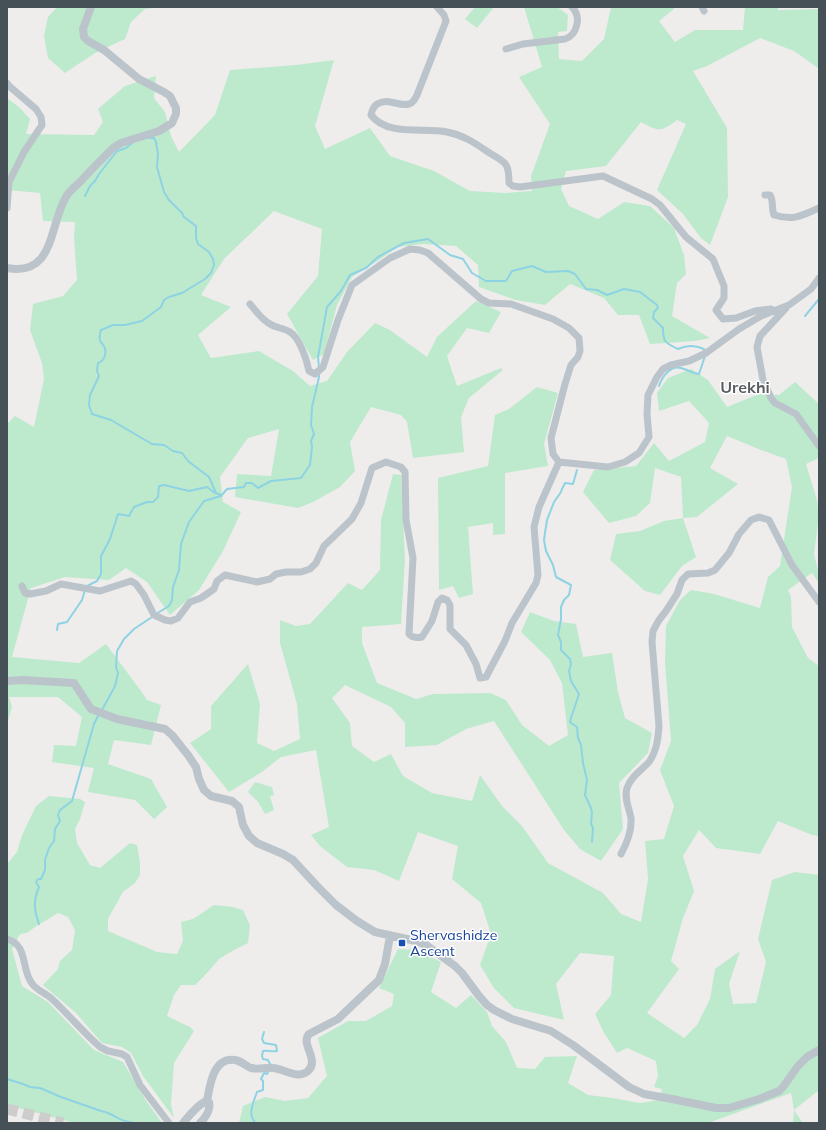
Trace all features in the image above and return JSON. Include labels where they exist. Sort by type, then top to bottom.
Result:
[{"type":"street","points":[[7,268],[15,270],[28,268],[41,260],[50,245],[58,211],[67,195],[113,148],[121,143],[159,131],[172,123],[176,114],[176,108],[170,96],[139,79],[104,50],[84,37],[83,29],[91,7]]},
{"type":"street","points":[[437,7],[444,15],[446,21],[414,101],[410,104],[388,101],[379,103],[372,110],[371,115],[375,119],[385,125],[398,128],[408,130],[439,130],[469,139],[506,164],[508,170],[508,182],[513,186],[520,187],[603,176],[616,182],[652,199],[660,206],[686,237],[713,259],[724,286],[724,298],[716,310],[723,319],[736,318],[755,311],[780,309]]},
{"type":"street","points":[[506,48],[523,44],[565,39],[569,37],[574,32],[577,24],[576,15],[572,7]]},
{"type":"street","points":[[7,83],[36,108],[41,117],[42,125],[24,152],[9,182],[7,208]]},
{"type":"street","points":[[765,195],[770,195],[772,199],[772,211],[774,215],[781,218],[798,216],[819,208]]},
{"type":"street","points":[[250,304],[269,324],[290,332],[295,337],[306,356],[309,371],[315,374],[323,367],[338,320],[352,285],[390,258],[410,249],[428,253],[481,299],[489,303],[511,304],[553,319],[569,328],[579,338],[580,351],[569,371],[551,438],[553,454],[559,462],[608,467],[625,462],[639,453],[649,437],[646,414],[648,395],[663,369],[671,365],[689,361],[706,353],[739,329],[761,316],[789,305]]},
{"type":"street","points":[[819,278],[811,289],[789,305],[760,336],[757,347],[763,380],[771,398],[775,402],[796,414],[819,446]]},
{"type":"street","points":[[22,586],[25,593],[30,594],[46,591],[61,584],[100,591],[131,581],[136,584],[144,595],[154,615],[165,620],[178,618],[190,602],[201,598],[214,589],[217,581],[225,575],[257,582],[270,579],[276,574],[301,572],[310,569],[316,563],[324,546],[352,519],[361,503],[372,468],[386,462],[400,467],[405,472],[406,520],[413,558],[408,634],[417,638],[422,637],[432,621],[438,602],[442,598],[447,600],[450,605],[450,629],[466,645],[476,664],[480,678],[486,677],[505,641],[512,624],[536,583],[538,575],[534,528],[539,507],[559,462]]},
{"type":"street","points":[[621,854],[628,839],[631,827],[631,818],[626,795],[628,786],[633,778],[649,762],[655,751],[658,740],[659,726],[652,642],[653,631],[677,594],[682,580],[688,574],[715,570],[729,553],[739,534],[751,520],[759,517],[769,520],[792,565],[819,602]]},
{"type":"street","points":[[7,681],[22,680],[74,683],[91,709],[117,719],[165,728],[188,755],[196,767],[204,790],[211,796],[232,801],[239,806],[243,825],[249,836],[257,844],[283,854],[293,860],[336,905],[367,928],[375,932],[416,941],[426,945],[455,966],[479,996],[494,1010],[512,1019],[551,1031],[573,1045],[629,1087],[644,1094],[716,1108],[729,1108],[779,1091],[784,1087],[798,1066],[807,1057],[819,1050]]},
{"type":"street","points":[[200,1123],[209,1110],[210,1105],[207,1101],[214,1072],[218,1066],[225,1061],[233,1060],[241,1062],[251,1068],[258,1069],[275,1068],[293,1074],[307,1072],[311,1067],[312,1062],[306,1037],[338,1019],[379,980],[385,964],[390,936]]},
{"type":"street","points":[[7,939],[18,945],[22,953],[27,975],[34,986],[52,999],[100,1047],[127,1057],[140,1085],[169,1123]]},
{"type":"street","points":[[182,1123],[204,1101],[207,1101]]},
{"type":"green space","points":[[57,7],[162,7],[145,9],[131,22],[125,39],[95,53],[65,73],[48,58],[44,36],[48,17]]},
{"type":"green space","points":[[475,7],[494,7],[477,28],[465,19]]},
{"type":"green space","points":[[524,7],[557,7],[568,15],[567,31],[558,32],[559,59],[582,61],[604,39],[611,7],[673,7],[674,9],[659,21],[675,42],[695,30],[743,30],[745,7],[778,7],[778,10],[819,9],[818,68],[794,51],[760,38],[707,66],[693,71],[727,128],[728,197],[710,245],[701,238],[683,214],[657,190],[686,124],[677,120],[663,129],[656,129],[641,122],[606,166],[566,171],[561,189],[569,206],[598,219],[624,202],[650,206],[674,228],[684,255],[686,274],[677,283],[672,316],[710,338],[695,341],[650,344],[639,315],[618,315],[604,298],[570,284],[545,305],[516,300],[479,287],[478,265],[456,246],[423,244],[397,247],[352,277],[337,305],[324,354],[313,360],[287,314],[318,276],[322,229],[274,211],[224,259],[201,295],[231,307],[198,335],[211,358],[259,351],[293,371],[310,386],[327,381],[347,352],[375,323],[390,330],[427,357],[437,337],[476,301],[501,312],[489,333],[467,328],[447,356],[457,386],[501,368],[503,370],[469,398],[461,417],[464,452],[413,458],[407,422],[401,415],[371,407],[350,442],[355,471],[340,487],[313,502],[298,508],[235,497],[237,474],[271,476],[279,429],[248,438],[220,477],[223,502],[241,512],[223,551],[199,590],[170,615],[147,582],[126,568],[109,580],[65,577],[31,588],[12,657],[79,663],[106,644],[147,700],[161,705],[151,745],[114,740],[108,764],[151,779],[167,807],[154,819],[135,800],[88,792],[94,768],[52,762],[54,745],[76,746],[82,717],[58,697],[9,697],[12,707],[7,721],[7,424],[15,416],[34,427],[44,379],[42,363],[30,330],[33,304],[63,296],[77,280],[74,237],[75,222],[43,221],[40,193],[7,190],[7,98],[20,108],[30,119],[26,134],[94,135],[103,122],[98,109],[125,86],[156,76],[154,98],[165,112],[171,136],[179,152],[215,115],[230,70],[296,65],[334,60],[315,126],[325,149],[370,128],[390,156],[434,171],[470,191],[506,193],[532,191],[531,176],[550,124],[519,77],[542,67]]},
{"type":"green space","points":[[691,369],[708,380],[727,407],[759,394],[779,395],[795,382],[819,404],[819,458],[806,464],[817,500],[819,516],[814,554],[819,575],[819,583],[812,573],[788,590],[791,597],[792,627],[808,658],[819,666],[819,836],[812,835],[778,821],[760,854],[716,848],[699,830],[683,856],[694,891],[683,918],[671,961],[679,969],[647,1013],[684,1038],[697,1025],[710,999],[715,969],[740,951],[729,984],[733,1004],[756,1003],[766,962],[758,939],[772,880],[795,872],[819,875],[819,1090],[794,1110],[791,1093],[708,1123],[239,1123],[243,1106],[265,1097],[285,1101],[308,1098],[327,1076],[318,1038],[348,1021],[366,1021],[392,1006],[394,994],[379,988],[398,949],[417,950],[441,962],[431,992],[456,1008],[471,995],[487,1012],[492,1026],[506,1042],[517,1068],[535,1069],[545,1057],[577,1056],[568,1083],[588,1095],[640,1103],[659,1100],[662,1089],[654,1087],[658,1076],[656,1061],[627,1048],[617,1053],[603,1031],[595,1014],[611,995],[614,956],[580,953],[556,984],[564,1020],[514,1008],[494,988],[480,965],[491,934],[481,903],[452,879],[458,846],[418,832],[399,881],[374,870],[347,867],[320,846],[311,835],[329,827],[316,750],[281,757],[262,772],[229,792],[190,743],[211,729],[211,706],[248,664],[260,704],[257,743],[274,751],[300,739],[297,704],[280,643],[280,620],[296,626],[310,624],[348,583],[362,590],[380,570],[381,520],[393,474],[401,475],[405,559],[401,624],[362,627],[362,643],[377,683],[416,699],[433,694],[490,693],[506,700],[522,725],[549,746],[568,735],[562,683],[550,660],[521,632],[530,612],[554,621],[576,624],[583,657],[612,653],[618,692],[625,718],[652,733],[648,753],[619,783],[623,829],[601,861],[580,849],[564,830],[494,721],[466,729],[437,745],[405,747],[405,723],[391,707],[345,685],[332,698],[350,723],[352,746],[374,762],[391,754],[403,776],[432,793],[472,801],[480,775],[502,806],[522,826],[548,863],[603,893],[621,914],[641,922],[648,879],[645,841],[664,839],[674,806],[660,770],[671,741],[665,662],[666,626],[680,600],[691,590],[714,594],[760,608],[768,577],[780,566],[792,487],[786,459],[727,436],[710,468],[738,484],[697,517],[683,518],[681,477],[655,468],[650,503],[636,516],[609,523],[583,492],[594,470],[636,466],[654,443],[669,461],[705,442],[709,423],[689,401],[659,411],[657,393],[668,378]]},
{"type":"green space","points":[[537,387],[558,393],[544,444],[548,466],[505,473],[505,534],[493,535],[493,523],[468,527],[473,594],[459,598],[453,586],[439,590],[438,478],[488,466],[495,415],[509,409]]},
{"type":"green space","points":[[683,518],[696,557],[682,566],[660,595],[645,591],[610,560],[616,534],[640,531],[664,521]]},
{"type":"green space","points":[[255,782],[272,787],[274,795],[270,796],[274,810],[265,814],[258,802],[248,792]]},
{"type":"green space","points":[[49,796],[80,799],[85,802],[80,819],[75,829],[77,843],[90,865],[100,868],[130,843],[137,845],[140,862],[140,875],[135,883],[123,892],[108,919],[108,931],[157,952],[177,954],[183,941],[181,922],[193,919],[214,905],[233,907],[243,910],[250,925],[248,943],[219,959],[195,985],[181,985],[174,995],[167,1016],[190,1027],[194,1031],[174,1063],[171,1104],[174,1118],[143,1076],[131,1053],[122,1047],[102,1043],[76,1013],[43,985],[58,969],[60,961],[72,950],[75,930],[68,917],[58,913],[27,933],[20,934],[12,949],[22,986],[48,1002],[94,1050],[123,1062],[145,1099],[162,1123],[75,1123],[7,1105],[7,864],[17,852],[22,835],[36,806]]},
{"type":"green space","points":[[794,1110],[803,1123],[793,1123]]},
{"type":"waterway","points":[[149,138],[154,138],[156,142],[158,154],[157,167],[164,192],[184,217],[196,226],[196,238],[198,244],[209,252],[213,259],[214,265],[211,273],[205,279],[182,293],[164,300],[161,307],[142,321],[125,325],[113,325],[101,330],[100,339],[105,348],[105,353],[104,358],[98,363],[97,371],[99,376],[90,395],[89,405],[92,414],[111,420],[152,444],[164,445],[173,451],[182,453],[188,461],[209,477],[216,493],[221,495]]},
{"type":"waterway","points":[[85,196],[90,186],[117,151],[126,148],[132,143]]},
{"type":"waterway","points":[[319,368],[318,357],[327,307],[341,291],[350,275],[366,268],[378,257],[404,243],[428,239],[450,255],[463,259],[472,273],[486,281],[506,281],[512,271],[532,266],[546,272],[568,271],[575,274],[586,289],[597,290],[607,295],[624,289],[640,292],[657,305],[658,308],[654,312],[653,318],[663,328],[664,339],[666,342],[678,349],[691,346],[704,349],[704,352]]},
{"type":"waterway","points":[[805,316],[819,299]]},
{"type":"waterway","points":[[659,386],[667,372],[673,368],[681,368],[699,374],[705,356]]},
{"type":"waterway","points":[[156,614],[169,606],[172,600],[173,587],[179,570],[181,544],[189,522],[204,501],[221,496],[227,489],[244,487],[246,483],[252,483],[258,488],[271,481],[301,478],[310,465],[312,447],[311,441],[314,434],[311,425],[312,407],[319,373]]},
{"type":"waterway","points":[[577,470],[573,484],[565,483],[554,502],[547,520],[544,540],[546,551],[553,565],[556,577],[571,585],[569,595],[564,600],[561,607],[561,619],[558,635],[561,642],[561,650],[570,659],[571,664],[569,671],[571,681],[579,694],[570,721],[577,727],[578,738],[581,745],[587,780],[585,795],[592,813],[592,842]]},
{"type":"waterway","points":[[87,586],[97,581],[101,574],[101,556],[110,539],[118,514],[129,516],[134,507],[147,502],[153,502],[158,497],[159,486],[164,485],[189,491],[207,487],[215,493]]},
{"type":"waterway","points":[[57,630],[58,624],[67,622],[82,600],[85,590]]},
{"type":"waterway","points":[[102,710],[115,686],[118,673],[116,667],[117,651],[124,639],[134,629],[152,617]]},
{"type":"waterway","points":[[39,924],[35,906],[39,887],[36,882],[38,879],[41,879],[45,870],[45,860],[49,848],[54,841],[55,829],[60,821],[58,815],[60,810],[72,801],[94,724],[99,714]]},
{"type":"waterway","points":[[264,1032],[262,1039],[264,1043],[276,1045],[277,1051],[263,1051],[263,1059],[268,1060],[270,1064]]},
{"type":"waterway","points":[[255,1123],[252,1118],[251,1111],[257,1092],[263,1090],[263,1081],[261,1079],[264,1073],[267,1074],[269,1070]]},
{"type":"waterway","points":[[7,1079],[30,1087],[40,1088],[122,1120],[134,1123]]},
{"type":"tunnel","points":[[7,1109],[63,1123]]},
{"type":"place","name":"Shervashidze Ascent","points":[[402,943]]},
{"type":"district","name":"Urekhi","points":[[745,387]]}]
